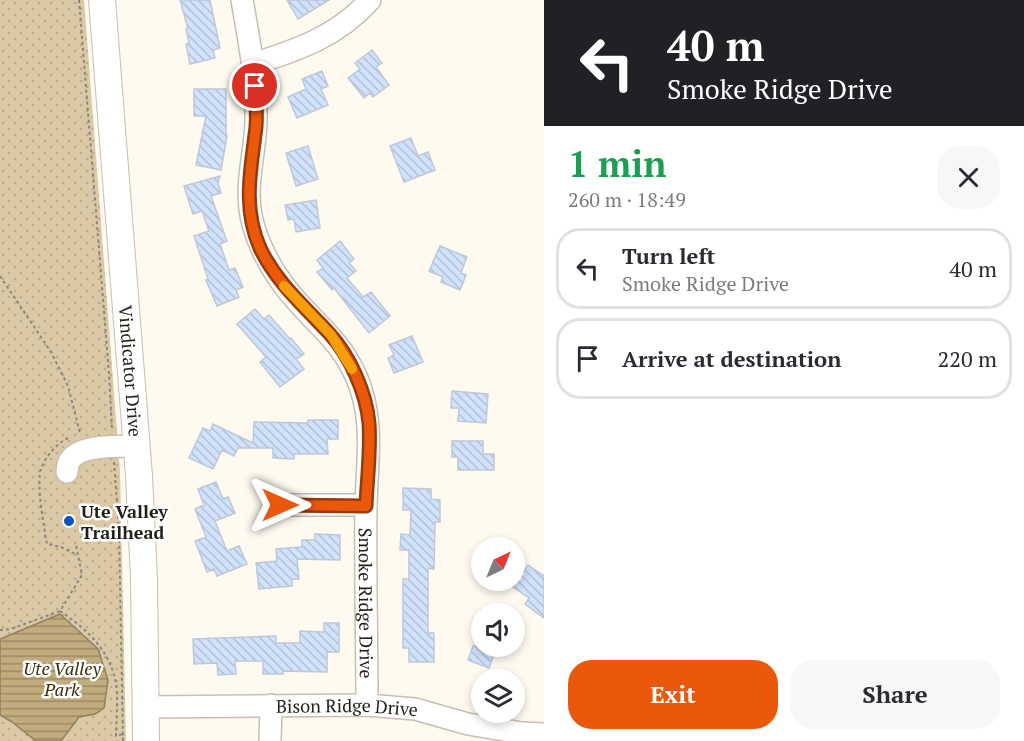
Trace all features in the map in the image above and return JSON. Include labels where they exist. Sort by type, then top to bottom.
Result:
[{"type":"main road","name":"Vindicator Drive","points":[[102,0],[124,446],[144,578],[146,707],[135,737]]},
{"type":"street","name":"Smoke Ridge Drive","points":[[242,0],[253,64],[256,125],[249,174],[252,222],[260,247],[275,273],[290,293],[331,335],[344,354],[356,377],[369,424],[366,506],[368,705]]},
{"type":"street","points":[[253,64],[298,50],[323,39],[343,26],[370,0]]},
{"type":"street","points":[[67,472],[72,456],[82,451],[124,446]]},
{"type":"street","points":[[280,505],[366,506]]},
{"type":"street","points":[[270,741],[271,705]]},
{"type":"street","name":"Bison Ridge Drive","points":[[146,707],[368,705],[415,709],[466,732],[544,734]]},
{"type":"path","points":[[79,0],[109,374],[124,446],[119,530],[135,737]]},
{"type":"path","points":[[0,276],[51,352],[68,386],[80,433]]},
{"type":"path","points":[[0,630],[11,629],[60,611],[82,575],[76,545]]},
{"type":"path","points":[[60,611],[80,625],[104,650],[116,680],[116,736],[135,737]]},
{"type":"path","points":[[123,741],[135,737]]},
{"type":"green space","name":"Ute Valley Park","points":[[0,0],[84,0],[120,472],[126,741],[0,741]]},
{"type":"shaded area","points":[[60,614],[98,649],[108,680],[104,708],[95,714],[79,717],[61,741],[36,741],[0,715],[0,639]]},
{"type":"building","points":[[180,0],[210,0],[220,48],[213,50],[215,58],[190,64],[186,44],[189,43],[186,29],[188,29]]},
{"type":"building","points":[[287,0],[329,0],[298,19]]},
{"type":"building","points":[[372,50],[382,63],[376,67],[389,85],[373,97],[370,93],[364,98],[348,78],[360,69],[355,63]]},
{"type":"building","points":[[322,71],[328,86],[321,89],[328,105],[297,118],[288,97],[306,89],[302,79]]},
{"type":"building","points":[[194,89],[226,89],[227,136],[221,170],[196,165],[206,116],[194,116]]},
{"type":"building","points":[[411,138],[418,156],[428,152],[435,170],[404,182],[390,146]]},
{"type":"building","points":[[308,146],[318,179],[296,186],[286,153]]},
{"type":"building","points":[[220,176],[218,183],[221,193],[211,196],[227,241],[220,244],[229,270],[235,268],[243,287],[236,290],[239,297],[217,306],[206,280],[208,279],[194,236],[209,231],[202,211],[193,214],[184,186]]},
{"type":"building","points":[[316,200],[320,228],[296,232],[294,219],[288,220],[285,205]]},
{"type":"building","points":[[340,241],[354,259],[349,263],[356,271],[347,278],[363,297],[371,292],[390,316],[369,333],[334,288],[332,290],[317,272],[323,268],[317,260]]},
{"type":"building","points":[[440,246],[467,257],[461,273],[466,275],[460,290],[441,282],[443,277],[429,271]]},
{"type":"building","points":[[255,309],[264,319],[269,315],[304,354],[296,359],[304,369],[280,387],[260,362],[266,357],[237,324]]},
{"type":"building","points":[[412,336],[423,362],[394,373],[388,358],[394,355],[389,345]]},
{"type":"building","points":[[452,391],[488,394],[486,423],[458,421],[459,408],[451,408]]},
{"type":"building","points":[[308,420],[338,420],[338,439],[327,439],[328,454],[294,454],[294,459],[273,458],[273,448],[238,448],[234,456],[222,450],[213,469],[189,458],[203,428],[210,431],[213,424],[253,443],[254,422],[308,423]]},
{"type":"building","points":[[452,441],[483,441],[483,454],[494,454],[494,470],[458,470],[458,457],[452,457]]},
{"type":"building","points":[[216,482],[223,499],[228,497],[235,513],[215,521],[227,551],[239,546],[247,564],[217,576],[214,569],[207,572],[195,541],[206,537],[195,509],[204,505],[198,489]]},
{"type":"building","points":[[403,488],[431,489],[431,499],[440,500],[440,522],[435,522],[434,569],[428,568],[428,633],[434,633],[434,662],[409,662],[409,648],[403,648],[403,579],[409,579],[409,550],[400,550],[401,534],[410,535],[411,510],[403,510]]},
{"type":"building","points":[[315,534],[340,535],[340,560],[297,559],[299,579],[292,579],[292,586],[259,589],[256,563],[277,561],[276,549],[302,547],[302,540],[315,540]]},
{"type":"building","points":[[528,565],[544,576],[544,618],[525,604],[529,598],[519,591],[525,591],[525,569]]},
{"type":"building","points":[[324,623],[339,623],[339,652],[327,652],[327,672],[283,671],[283,674],[263,674],[263,661],[235,661],[236,674],[218,675],[217,663],[194,664],[193,639],[276,636],[276,643],[300,643],[300,631],[324,632]]},
{"type":"building","points":[[471,652],[471,657],[493,657],[489,668],[468,660]]},
{"type":"slow traffic","points":[[284,286],[331,335],[352,369]]},
{"type":"place","name":"Ute Valley Trailhead","points":[[69,521]]},
{"type":"route","points":[[255,86],[256,125],[249,174],[249,198],[252,222],[260,247],[290,293],[331,335],[344,354],[356,377],[369,424],[366,506],[280,505]]}]
